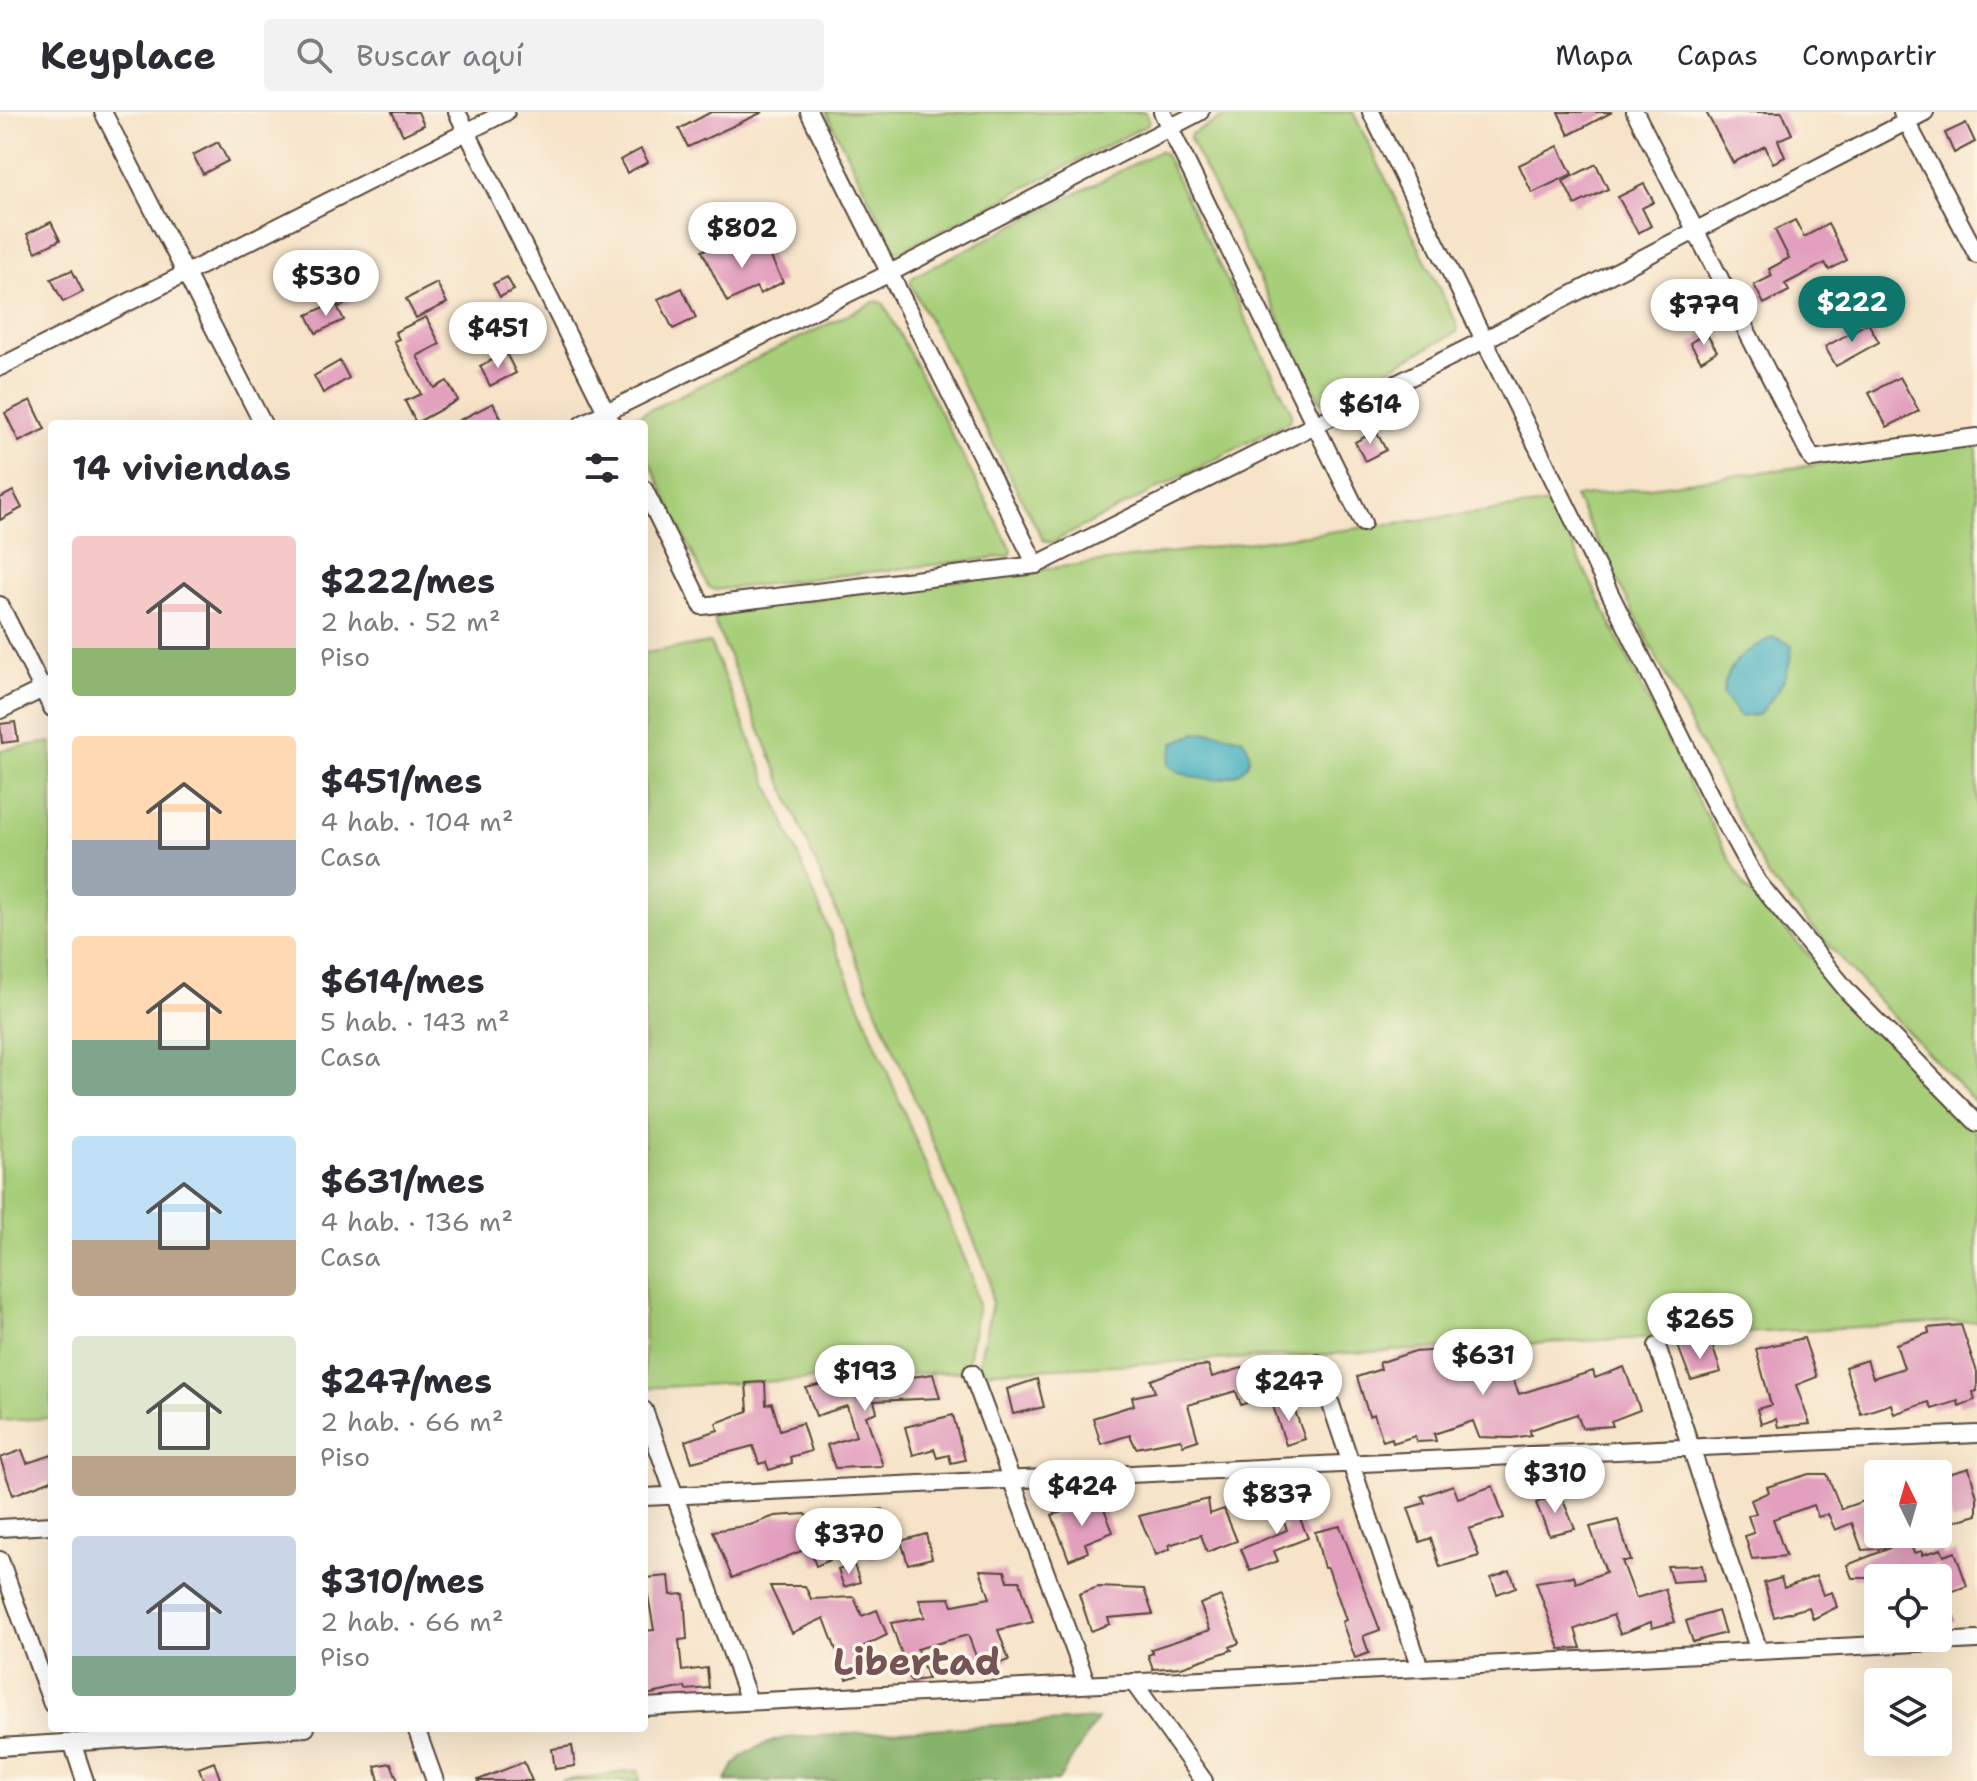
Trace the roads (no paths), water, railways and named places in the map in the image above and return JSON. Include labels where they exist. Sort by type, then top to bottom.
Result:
[{"type":"street","points":[[103,112],[261,420]]},
{"type":"street","points":[[457,112],[610,418],[890,273],[1166,120],[1200,112]]},
{"type":"street","points":[[0,367],[506,112]]},
{"type":"street","points":[[809,112],[1036,565]]},
{"type":"street","points":[[1371,112],[1713,801],[1757,881],[1849,993],[1977,1123]]},
{"type":"street","points":[[1635,112],[1812,459],[1977,437]]},
{"type":"street","points":[[648,497],[702,606],[1036,565],[1696,231],[1904,117],[1925,112]]},
{"type":"street","points":[[1904,117],[1977,255]]},
{"type":"street","points":[[1166,120],[1363,523]]},
{"type":"street","points":[[0,605],[47,687],[0,710]]},
{"type":"street","points":[[1657,1346],[1759,1651]]},
{"type":"street","points":[[1317,1363],[1420,1668]]},
{"type":"street","points":[[972,1373],[1087,1684]]},
{"type":"street","points":[[648,1421],[749,1701]]},
{"type":"street","points":[[648,1497],[1977,1434]]},
{"type":"street","points":[[0,1528],[48,1525]]},
{"type":"street","points":[[0,1560],[48,1693]]},
{"type":"street","points":[[648,1707],[1977,1640]]},
{"type":"street","points":[[1133,1682],[1204,1781]]},
{"type":"street","points":[[0,1747],[66,1738],[210,1732]]},
{"type":"street","points":[[417,1732],[435,1781]]},
{"type":"street","points":[[66,1738],[85,1781]]},
{"type":"water","points":[[1774,637],[1792,645],[1786,675],[1758,715],[1739,717],[1723,694],[1725,682],[1740,658]]},
{"type":"water","points":[[1214,732],[1242,738],[1249,752],[1248,764],[1240,772],[1228,777],[1196,778],[1168,764],[1174,743],[1196,733]]},
{"type":"district","name":"Libertad","points":[[917,1662]]}]
